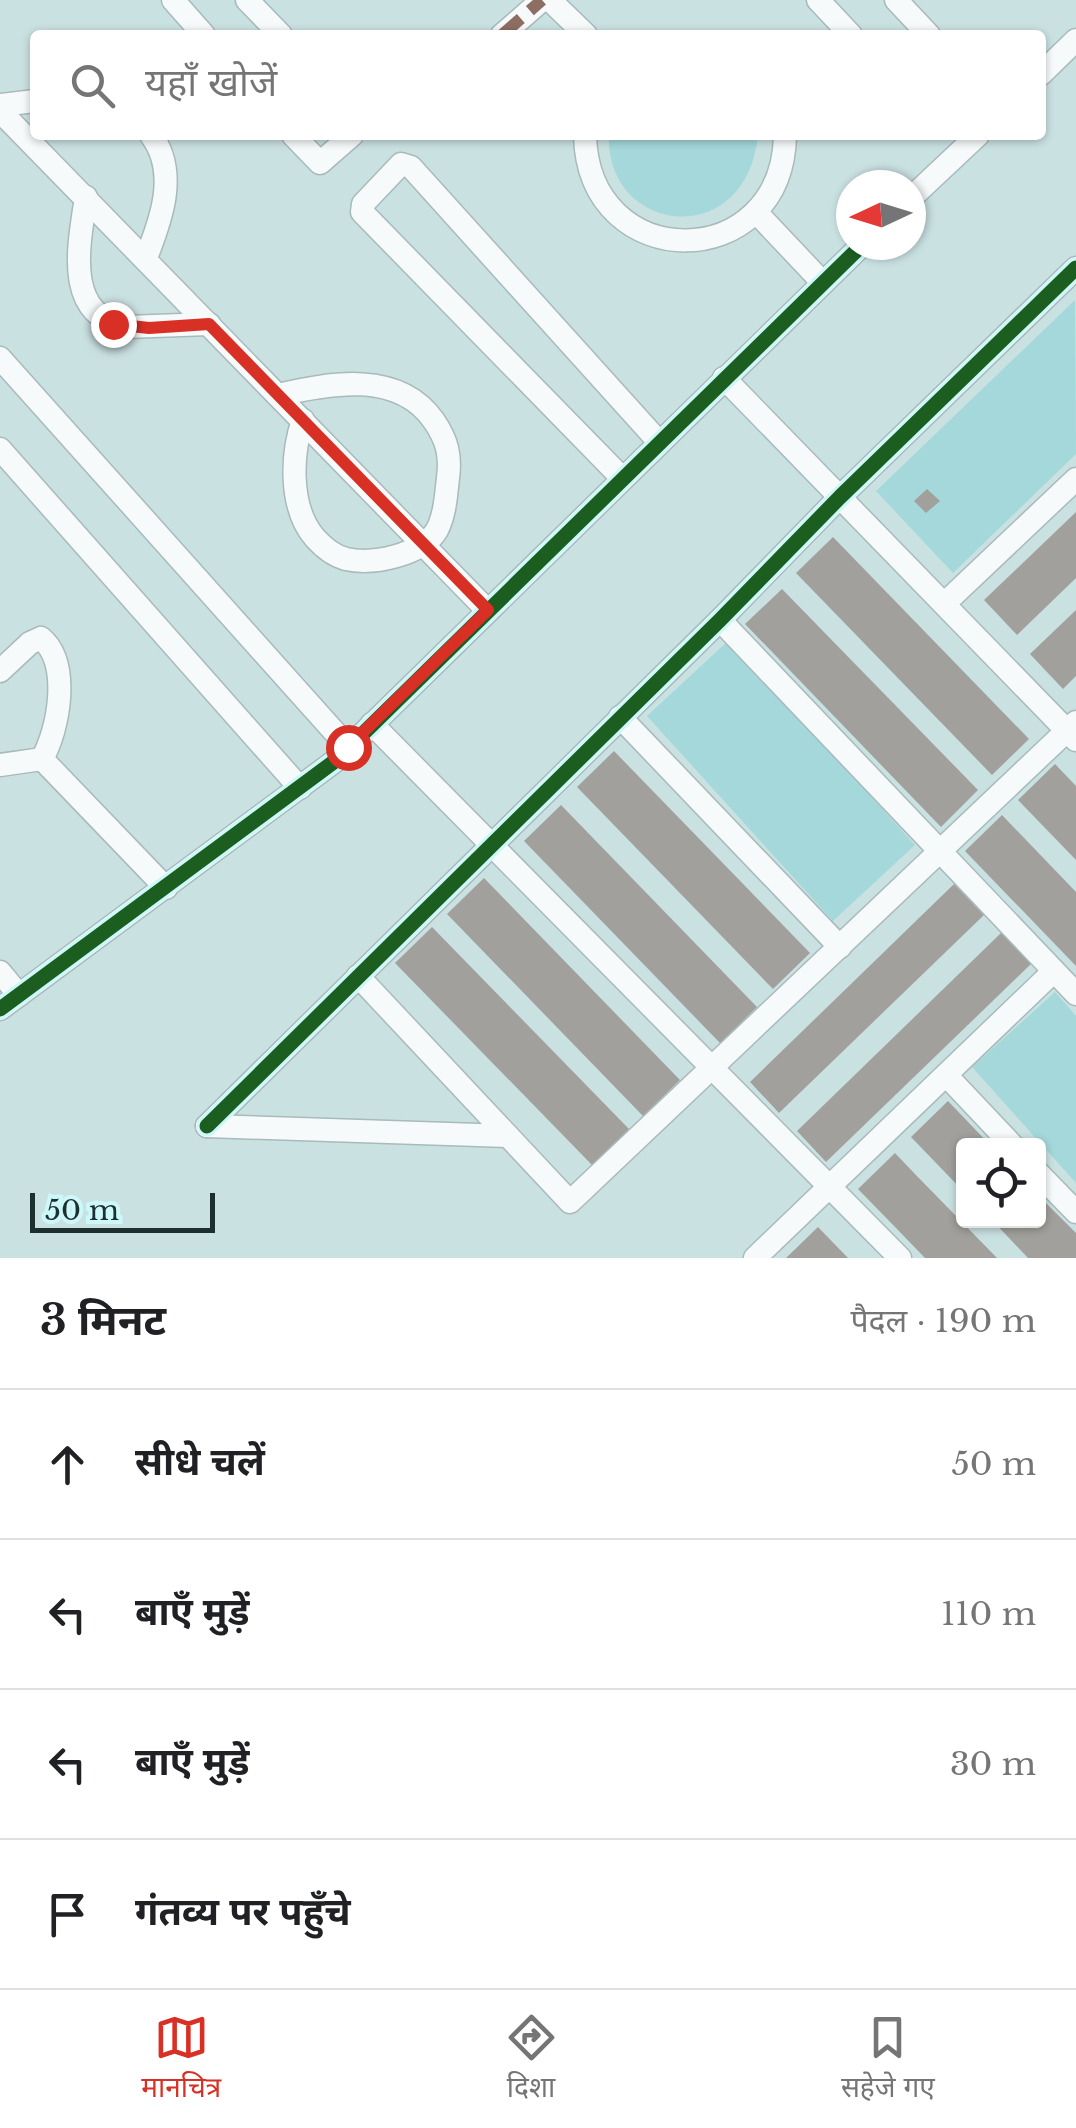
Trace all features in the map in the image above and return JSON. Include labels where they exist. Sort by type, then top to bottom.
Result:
[{"type":"street","points":[[172,0],[199,30]]},
{"type":"street","points":[[248,0],[276,30]]},
{"type":"street","points":[[508,30],[542,0]]},
{"type":"street","points":[[550,0],[581,30]]},
{"type":"street","points":[[818,0],[846,30]]},
{"type":"street","points":[[896,0],[924,30]]},
{"type":"street","points":[[1046,69],[1076,40]]},
{"type":"street","points":[[0,108],[30,102]]},
{"type":"street","points":[[0,108],[30,139]]},
{"type":"street","points":[[31,140],[488,610]]},
{"type":"street","points":[[146,258],[164,211],[166,166],[153,140]]},
{"type":"street","points":[[298,140],[320,163],[346,140]]},
{"type":"street","points":[[585,140],[587,164],[596,189],[612,211],[633,228],[658,238],[698,240],[736,228],[756,212],[775,187],[784,158],[784,140]]},
{"type":"street","points":[[926,178],[952,144]]},
{"type":"street","points":[[622,478],[362,212],[363,204],[401,164],[411,167],[659,442]]},
{"type":"street","points":[[86,197],[79,274],[83,297],[91,310],[126,327],[209,324]]},
{"type":"street","points":[[756,212],[823,283]]},
{"type":"street","points":[[0,1009],[300,788],[348,747],[847,260]]},
{"type":"street","points":[[508,1136],[208,1126],[840,497],[1075,272]]},
{"type":"street","points":[[0,358],[348,747]]},
{"type":"street","points":[[358,976],[570,1202],[1073,731],[724,378]]},
{"type":"street","points":[[278,395],[336,384],[364,384],[415,399],[427,411],[451,457],[444,510],[436,531],[424,546],[360,560],[335,554],[314,536],[305,524],[297,494],[296,450],[303,420]]},
{"type":"street","points":[[0,450],[300,788]]},
{"type":"street","points":[[944,604],[1076,479]]},
{"type":"street","points":[[720,620],[1076,994]]},
{"type":"street","points":[[0,671],[30,643],[42,638],[51,646],[58,684],[52,741],[42,759]]},
{"type":"street","points":[[620,718],[840,947]]},
{"type":"street","points":[[372,724],[900,1258]]},
{"type":"street","points":[[42,759],[166,888]]},
{"type":"street","points":[[0,765],[42,759]]},
{"type":"street","points":[[755,1258],[1054,971]]},
{"type":"street","points":[[0,972],[19,994]]},
{"type":"street","points":[[946,1075],[1005,1138]]},
{"type":"street","points":[[1046,1180],[1076,1212]]},
{"type":"shaded area","points":[[610,140],[757,140],[748,173],[729,199],[705,213],[678,216],[651,210],[629,193],[614,168]]},
{"type":"shaded area","points":[[1075,300],[1076,454],[953,573],[876,491]]},
{"type":"shaded area","points":[[729,640],[915,845],[833,921],[647,716]]},
{"type":"shaded area","points":[[1055,992],[1076,1016],[1076,1183],[1046,1150],[1046,1138],[1036,1138],[972,1067]]},
{"type":"building","points":[[927,489],[940,501],[926,513],[914,501]]},
{"type":"building","points":[[1076,512],[1076,578],[1017,635],[984,600]]},
{"type":"building","points":[[833,537],[1029,739],[992,775],[796,573]]},
{"type":"building","points":[[782,589],[978,790],[941,827],[745,624]]},
{"type":"building","points":[[1076,610],[1076,676],[1063,689],[1030,654]]},
{"type":"building","points":[[614,751],[810,953],[773,989],[577,787]]},
{"type":"building","points":[[1055,764],[1076,786],[1076,860],[1018,800]]},
{"type":"building","points":[[561,805],[757,1007],[720,1043],[524,841]]},
{"type":"building","points":[[1002,815],[1076,892],[1076,966],[965,851]]},
{"type":"building","points":[[484,878],[680,1080],[643,1116],[447,914]]},
{"type":"building","points":[[954,884],[984,915],[779,1113],[750,1082]]},
{"type":"building","points":[[432,927],[629,1129],[592,1165],[395,963]]},
{"type":"building","points":[[1001,933],[1031,964],[826,1162],[797,1131]]},
{"type":"building","points":[[948,1101],[983,1138],[956,1138],[956,1184],[911,1137]]},
{"type":"building","points":[[895,1153],[956,1216],[956,1228],[968,1228],[997,1258],[925,1258],[858,1189]]},
{"type":"building","points":[[1046,1203],[1076,1233],[1076,1258],[1028,1258],[1000,1228],[1046,1228]]},
{"type":"building","points":[[818,1227],[848,1258],[786,1258]]},
{"type":"marked path","points":[[508,30],[542,0]]},
{"type":"cycle path","points":[[0,1009],[335,761],[847,260]]},
{"type":"cycle path","points":[[207,1126],[1076,268]]},
{"type":"route","points":[[113,324],[149,328],[209,324],[488,610],[348,747]]}]
